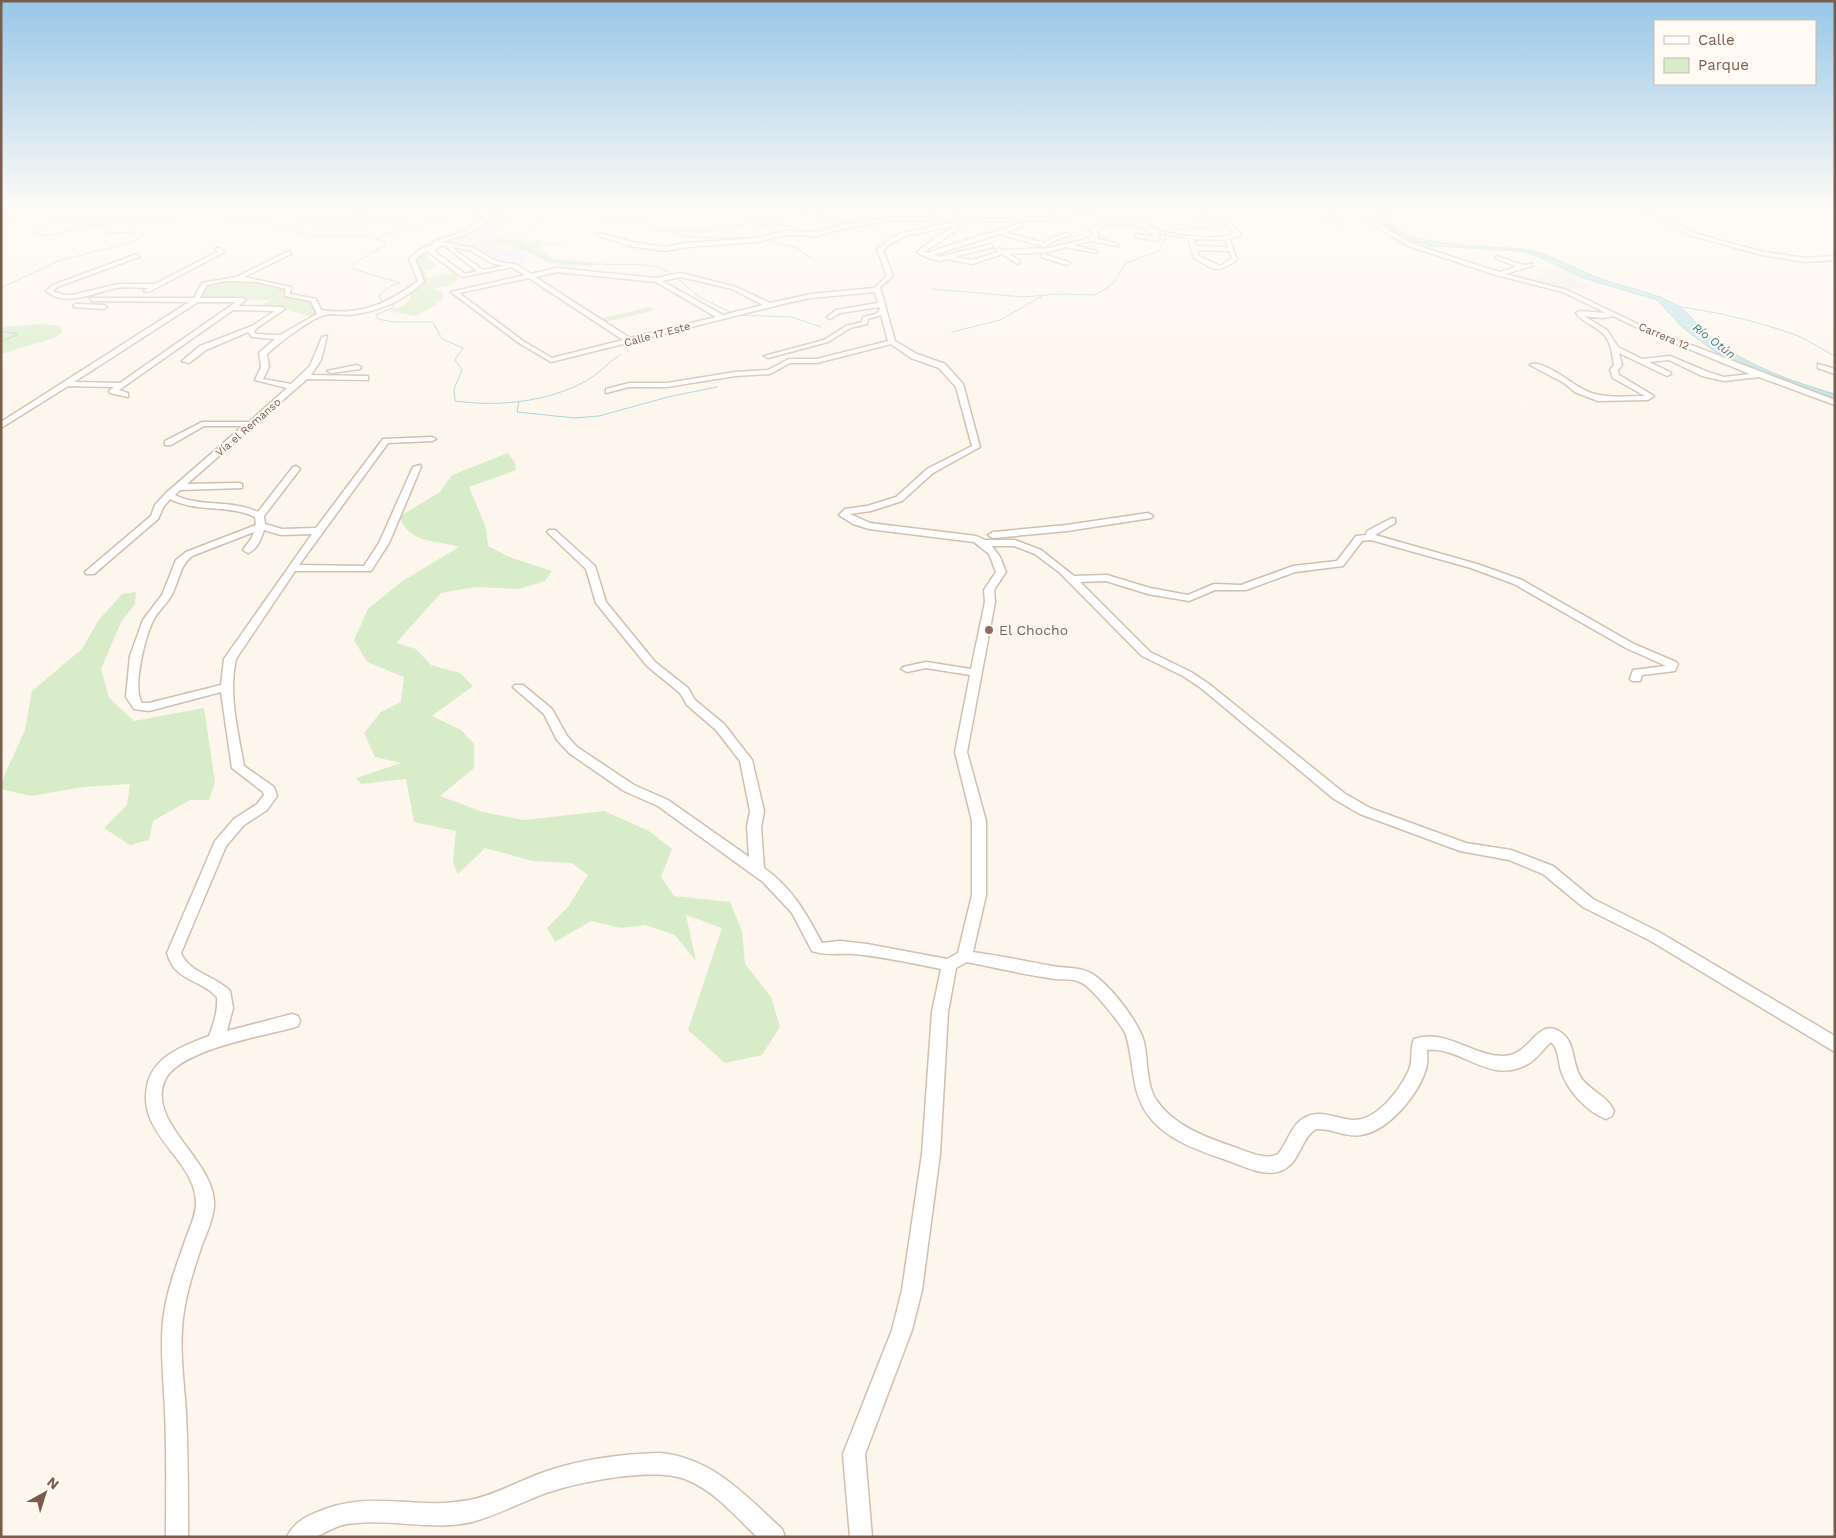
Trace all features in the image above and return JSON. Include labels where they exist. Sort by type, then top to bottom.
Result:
[{"type":"street","points":[[72,280],[55,286],[49,292],[58,296],[73,296],[118,286],[154,286]]},
{"type":"street","points":[[76,306],[115,307],[166,280]]},
{"type":"street","points":[[1,426],[196,300],[204,284],[228,280]]},
{"type":"street","points":[[247,280],[289,288],[287,295],[314,300],[316,311],[323,313],[363,310],[391,303],[420,280]]},
{"type":"street","points":[[454,292],[462,280]]},
{"type":"street","points":[[454,292],[509,280]]},
{"type":"street","points":[[538,280],[629,341]]},
{"type":"street","points":[[656,280],[720,317]]},
{"type":"street","points":[[700,280],[734,288],[770,306]]},
{"type":"street","points":[[885,280],[878,285],[878,290],[884,306],[892,342],[914,356],[942,366],[960,386],[976,447],[930,471],[899,499],[868,509],[848,511],[844,515],[856,522],[869,526],[966,536],[984,543],[1015,543],[1038,552],[1072,578],[1146,654],[1187,674],[1204,686],[1339,796],[1366,811],[1465,848],[1512,855],[1548,870],[1588,903],[1654,936],[1835,1045]]},
{"type":"street","name":"Carrera 12","points":[[1521,280],[1565,291],[1617,314],[1642,328],[1835,403]]},
{"type":"street","name":"Calle 17 Este","points":[[454,292],[521,342],[544,357],[554,360],[720,317],[811,296],[878,290]]},
{"type":"street","points":[[92,299],[242,300],[177,347],[120,384],[113,391],[125,395]]},
{"type":"street","points":[[830,316],[841,311],[884,306]]},
{"type":"street","points":[[768,356],[826,341],[848,327],[865,323],[865,318],[878,315],[884,306]]},
{"type":"street","points":[[186,361],[203,348],[254,327],[282,309],[231,308]]},
{"type":"street","name":"Vía el Remanso","points":[[292,387],[259,380],[265,367],[263,353],[281,337],[323,313]]},
{"type":"street","points":[[1534,365],[1567,381],[1578,390],[1601,400],[1648,398],[1648,394],[1616,376],[1614,370],[1618,365],[1615,348],[1605,331],[1584,320],[1579,313],[1603,316],[1617,314]]},
{"type":"street","points":[[254,327],[251,332],[254,336],[281,337]]},
{"type":"street","points":[[292,387],[309,375],[315,366],[325,337]]},
{"type":"street","points":[[608,391],[629,385],[667,385],[735,374],[770,372],[789,361],[817,361],[892,342]]},
{"type":"street","points":[[177,347],[203,348]]},
{"type":"street","points":[[1615,348],[1667,374]]},
{"type":"street","points":[[1641,360],[1670,358],[1705,374],[1724,378],[1759,375]]},
{"type":"street","points":[[1821,366],[1835,372]]},
{"type":"street","points":[[309,375],[357,367]]},
{"type":"street","points":[[309,375],[367,375],[334,371]]},
{"type":"street","points":[[65,384],[120,384]]},
{"type":"street","name":"Vía el Remanso","points":[[90,572],[155,517],[160,505],[178,487],[292,387]]},
{"type":"street","points":[[168,443],[202,424],[251,424]]},
{"type":"street","points":[[215,1041],[226,1015],[225,995],[212,982],[180,968],[175,961],[174,953],[220,844],[239,822],[262,807],[271,796],[269,790],[238,768],[227,687],[227,668],[230,659],[320,531],[333,508],[386,441],[432,439]]},
{"type":"street","points":[[293,568],[367,568],[384,543],[417,467]]},
{"type":"street","points":[[248,550],[256,540],[260,521],[296,469]]},
{"type":"street","points":[[178,487],[239,486]]},
{"type":"street","points":[[169,496],[181,503],[202,508],[245,509],[260,521],[281,532],[320,531]]},
{"type":"street","points":[[952,535],[956,533],[1005,534],[1148,516]]},
{"type":"street","points":[[227,687],[149,707],[138,706],[132,697],[136,656],[148,620],[167,595],[181,560],[189,554],[260,521]]},
{"type":"street","points":[[1372,537],[1370,533],[1392,521]]},
{"type":"street","points":[[552,532],[592,568],[601,603],[651,664],[684,691],[691,702],[720,727],[746,760],[757,811],[754,827],[757,870]]},
{"type":"street","points":[[1072,578],[1107,578],[1148,591],[1189,598],[1214,587],[1242,588],[1293,569],[1340,564],[1359,538],[1372,537],[1474,566],[1518,582],[1630,646],[1672,664],[1671,669],[1637,672],[1636,679]]},
{"type":"street","points":[[965,956],[979,895],[979,821],[961,752],[990,602],[989,590],[1001,572],[993,553],[984,543]]},
{"type":"street","points":[[907,669],[926,666],[976,673]]},
{"type":"street","points":[[519,687],[548,712],[561,737],[573,750],[629,788],[663,803],[757,870],[797,909],[820,948],[848,948],[913,957],[949,965],[965,956],[1058,973],[1072,971],[1088,977],[1100,988],[1132,1030],[1139,1054],[1141,1088],[1155,1111],[1177,1130],[1250,1162],[1275,1165],[1290,1156],[1295,1143],[1306,1126],[1312,1122],[1320,1121],[1355,1128],[1366,1127],[1404,1096],[1419,1065],[1417,1052],[1420,1044],[1434,1042],[1482,1059],[1508,1065],[1524,1059],[1542,1038],[1550,1034],[1558,1037],[1563,1042],[1572,1078],[1582,1090],[1606,1111]]},
{"type":"street","points":[[861,1537],[854,1454],[902,1330],[912,1290],[931,1154],[940,1012],[949,965]]},
{"type":"street","points":[[177,1537],[177,1427],[172,1331],[175,1305],[205,1201],[200,1178],[170,1139],[156,1115],[154,1094],[156,1081],[162,1071],[193,1050],[215,1041],[292,1021]]},
{"type":"street","points":[[298,1537],[317,1522],[347,1511],[459,1512],[480,1508],[548,1482],[592,1471],[635,1466],[675,1465],[704,1474],[774,1537]]},
{"type":"shaded area","points":[[1536,280],[1578,280],[1593,286],[1565,291],[1544,285]]},
{"type":"green space","points":[[240,280],[289,288],[287,295],[310,299],[323,313],[314,317],[282,309],[258,309],[269,300],[196,298],[202,288],[213,282]]},
{"type":"green space","points":[[423,280],[457,280],[450,285],[431,289],[444,292],[442,294],[443,300],[416,316],[389,311],[406,304],[410,297],[409,293],[424,282]]},
{"type":"green space","points":[[649,307],[655,310],[603,323],[598,319]]},
{"type":"green space","points":[[42,324],[59,326],[63,332],[54,338],[1,354],[1,327]]},
{"type":"green space","points":[[508,453],[515,463],[516,470],[469,487],[486,528],[488,546],[509,557],[552,571],[545,581],[519,589],[475,587],[441,593],[396,643],[416,649],[431,665],[460,673],[473,686],[432,716],[461,730],[474,744],[474,768],[440,796],[483,812],[524,820],[604,811],[649,831],[672,849],[661,877],[674,896],[730,902],[742,931],[745,964],[771,997],[780,1027],[762,1055],[725,1063],[688,1030],[722,928],[686,915],[696,961],[675,935],[645,925],[621,928],[591,921],[555,942],[547,928],[568,907],[588,875],[572,863],[533,861],[485,848],[458,874],[453,863],[456,831],[414,822],[406,779],[361,784],[356,778],[401,763],[375,757],[364,733],[381,712],[401,702],[404,677],[367,662],[354,640],[368,609],[401,582],[459,547],[417,537],[404,526],[399,517],[440,492],[452,475]]},
{"type":"green space","points":[[136,592],[135,604],[121,622],[101,669],[109,698],[134,721],[204,708],[215,782],[209,800],[190,800],[153,821],[149,840],[130,845],[104,828],[127,805],[130,784],[83,787],[31,796],[1,789],[1,783],[25,730],[32,691],[82,649],[98,621],[122,594]]},
{"type":"water","name":"Río Otún","points":[[1589,280],[1603,280],[1667,300],[1680,307],[1706,333],[1735,354],[1784,377],[1835,394],[1835,400],[1737,364],[1711,349],[1682,327],[1657,300]]},
{"type":"waterway","points":[[1,288],[18,280]]},
{"type":"waterway","points":[[389,280],[400,283],[391,286],[379,295],[381,301],[395,303],[392,308],[376,315],[378,319],[393,322],[433,322],[442,339],[463,348],[455,360],[462,370],[454,389],[455,401],[472,403],[519,401]]},
{"type":"waterway","points":[[679,280],[699,297],[732,313]]},
{"type":"waterway","points":[[933,289],[1024,297],[1057,294],[1095,295],[1113,284],[1116,280]]},
{"type":"waterway","points":[[952,332],[1000,320],[1042,296]]},
{"type":"waterway","points":[[1675,306],[1753,321],[1803,338],[1835,356]]},
{"type":"waterway","points":[[737,315],[792,317],[821,327]]},
{"type":"waterway","points":[[1,331],[18,334],[1,342]]},
{"type":"waterway","points":[[519,401],[555,394],[571,388],[595,375],[620,355]]},
{"type":"waterway","points":[[519,401],[517,412],[575,418],[599,416],[668,397],[717,387]]},
{"type":"place","name":"El Chocho","points":[[989,630]]}]
